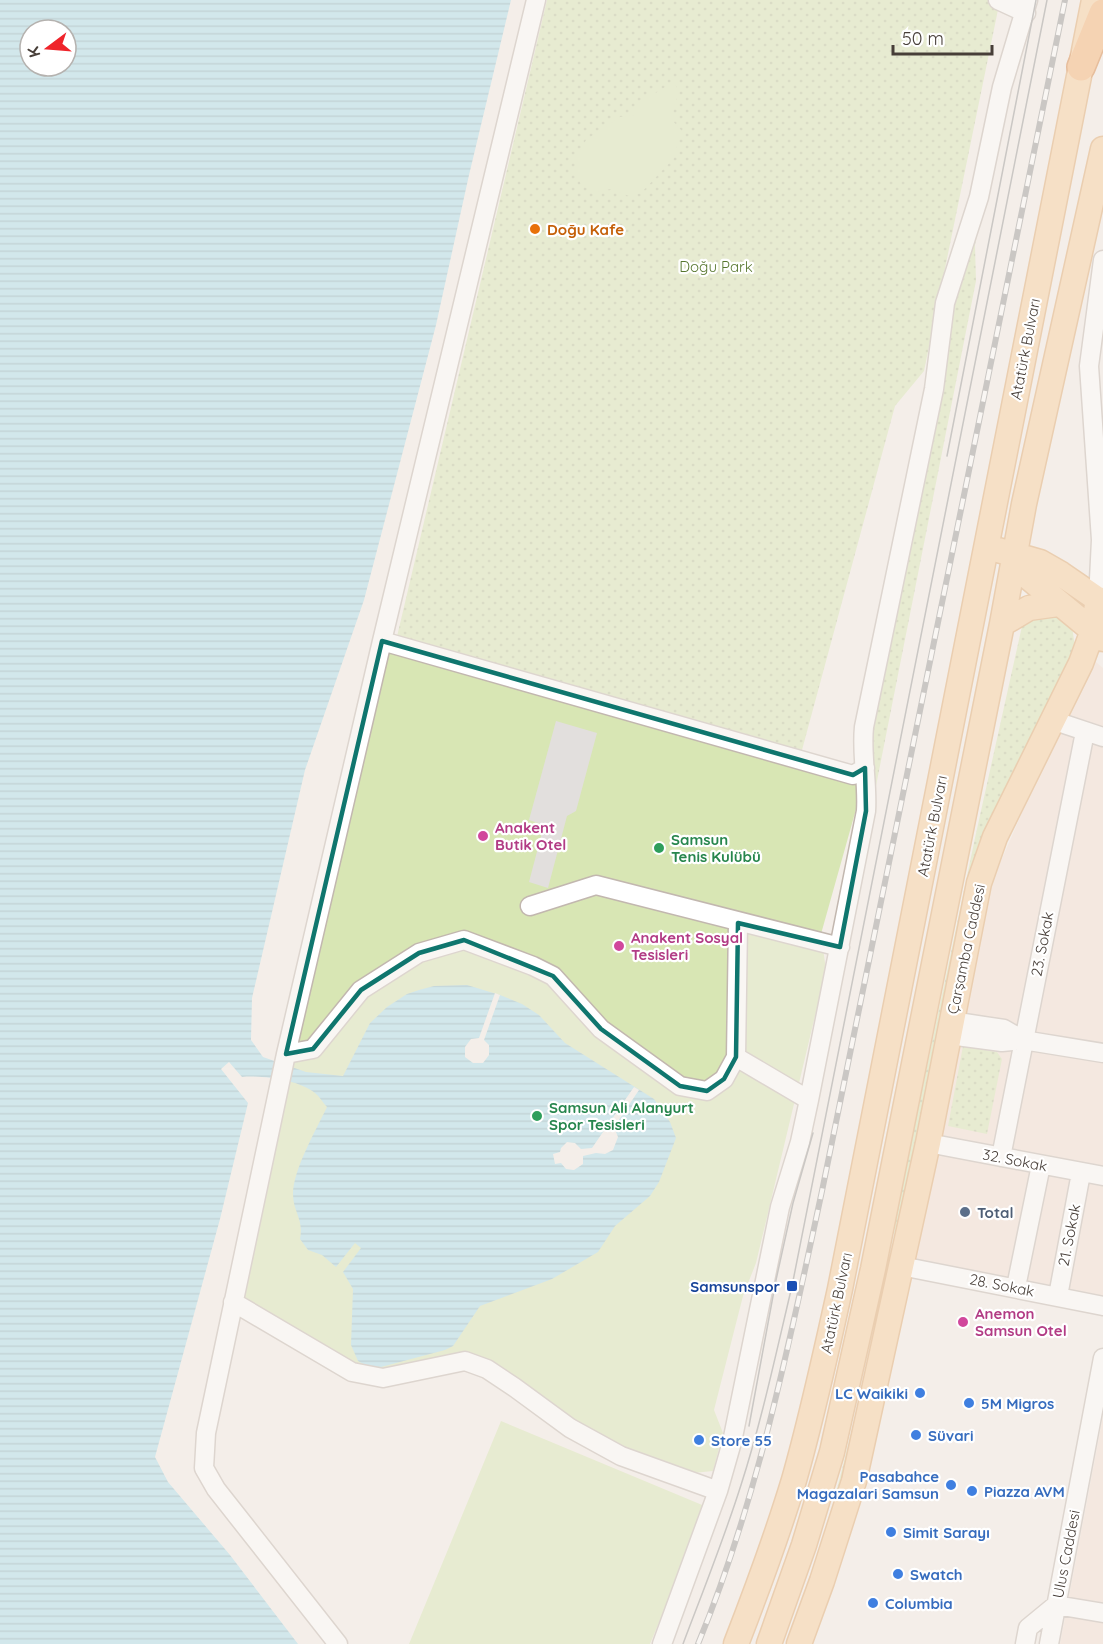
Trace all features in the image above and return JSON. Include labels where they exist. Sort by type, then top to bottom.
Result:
[{"type":"highway","points":[[1081,67],[1103,13]]},
{"type":"main road","name":"Atatürk Bulvarı","points":[[736,1644],[762,1578],[790,1490],[817,1390],[842,1277],[1094,0]]},
{"type":"main road","name":"Atatürk Bulvarı","points":[[769,1644],[804,1545],[832,1452],[873,1269],[1014,555],[1103,149]]},
{"type":"main road","points":[[988,546],[1047,566],[1100,601]]},
{"type":"main road","points":[[1014,555],[1028,577],[1098,635]]},
{"type":"main road","name":"Çarşamba Caddesi","points":[[799,1644],[854,1480],[928,1143],[978,883],[994,837],[1081,663],[1098,635],[1100,601]]},
{"type":"main road","points":[[1002,624],[1029,608],[1058,604]]},
{"type":"street","points":[[338,1644],[216,1489],[204,1468],[206,1433],[286,1054],[382,641],[536,0]]},
{"type":"street","points":[[662,1644],[718,1491],[732,1442],[780,1207],[800,1142],[809,1100],[866,811],[864,727],[934,389],[945,303],[979,197],[1002,87],[1027,6],[998,0]]},
{"type":"street","name":"Çarşamba Caddesi","points":[[1100,601],[1102,540],[1096,371],[1103,260]]},
{"type":"street","points":[[382,641],[853,775],[865,768]]},
{"type":"street","points":[[1052,720],[1103,737]]},
{"type":"street","name":"23. Sokak","points":[[1001,1156],[1085,732]]},
{"type":"street","points":[[530,906],[596,885],[738,923],[840,947]]},
{"type":"street","points":[[286,1054],[313,1049],[361,990],[419,952],[464,940],[553,976],[601,1029],[680,1086],[707,1092],[724,1079],[736,1057],[738,923]]},
{"type":"street","points":[[950,1028],[1002,1042],[1023,1040],[1103,1053]]},
{"type":"street","points":[[736,1057],[809,1100]]},
{"type":"street","name":"32. Sokak","points":[[928,1143],[1103,1176]]},
{"type":"street","points":[[1016,1287],[1041,1165]]},
{"type":"street","name":"21. Sokak","points":[[1058,1296],[1081,1173]]},
{"type":"street","name":"28. Sokak","points":[[901,1266],[1103,1306]]},
{"type":"street","points":[[233,1302],[351,1372],[383,1378],[465,1361],[487,1369],[570,1428],[611,1450],[718,1491]]},
{"type":"street","name":"Ulus Caddesi","points":[[1049,1644],[1056,1605],[1095,1447],[1103,1360]]},
{"type":"street","points":[[1025,1644],[1028,1628],[1056,1605],[1103,1613]]},
{"type":"highlighted area","points":[[382,641],[853,775],[865,768],[866,811],[840,947],[738,923],[736,1057],[724,1079],[707,1091],[680,1086],[601,1029],[553,976],[464,940],[419,953],[361,990],[313,1049],[286,1054]]},
{"type":"shaded area","points":[[1090,657],[1103,668],[1103,1308],[913,1271],[990,886]]},
{"type":"shaded area","points":[[556,721],[597,733],[576,811],[567,816],[548,888],[529,882],[544,825],[529,820]]},
{"type":"shaded area","points":[[1103,1416],[1103,1644],[1060,1644]]},
{"type":"green space","name":"Doğu Park","points":[[547,0],[1000,0],[924,371],[895,406],[802,750],[395,645]]},
{"type":"green space","points":[[675,84],[679,92],[672,120],[681,130],[674,158],[641,193],[629,196],[611,189],[595,192],[581,185],[575,168],[577,156],[586,140],[620,117],[635,115],[636,105],[667,86]]},
{"type":"green space","points":[[981,213],[975,245],[976,281],[873,801],[869,744],[948,325]]},
{"type":"green space","points":[[1053,613],[1072,626],[1075,647],[980,848],[847,1484],[792,1644],[787,1644],[836,1493],[861,1391],[975,838],[1022,626],[1029,617]]},
{"type":"green space","name":"Samsun Ali Alanyurt Spor Tesisleri","points":[[385,645],[858,783],[860,795],[821,934],[826,970],[756,1263],[743,1296],[714,1410],[723,1433],[713,1471],[683,1474],[567,1420],[491,1362],[380,1375],[355,1370],[242,1302]]},
{"type":"green space","points":[[963,1046],[997,1052],[1002,1059],[987,1134],[948,1126]]},
{"type":"green space","points":[[501,1421],[707,1507],[650,1644],[409,1644]]},
{"type":"water","points":[[0,0],[511,0],[436,325],[364,600],[305,770],[252,998],[251,1040],[263,1057],[306,1072],[343,1076],[370,1023],[387,1007],[407,994],[419,990],[434,986],[467,985],[522,1004],[539,1015],[565,1043],[654,1099],[670,1122],[676,1138],[659,1182],[650,1196],[615,1226],[598,1252],[552,1279],[480,1306],[453,1346],[445,1350],[381,1367],[367,1366],[358,1361],[351,1345],[353,1289],[343,1272],[361,1248],[355,1243],[336,1267],[322,1255],[308,1250],[300,1239],[301,1226],[293,1200],[294,1184],[301,1162],[327,1107],[317,1095],[300,1085],[280,1079],[242,1077],[229,1062],[221,1069],[248,1103],[220,1219],[155,1457],[168,1482],[230,1555],[298,1644],[0,1644]]},
{"type":"pier","points":[[495,993],[500,995],[484,1040],[489,1045],[489,1055],[483,1063],[473,1063],[465,1057],[465,1047],[471,1039],[479,1038]]},
{"type":"pier","points":[[634,1087],[639,1090],[614,1127],[618,1137],[613,1150],[605,1154],[596,1153],[583,1156],[583,1164],[574,1170],[566,1169],[561,1163],[555,1164],[553,1154],[560,1152],[567,1142],[575,1143],[581,1149],[592,1148]]},
{"type":"tram line","points":[[947,456],[1036,0]]},
{"type":"tram line","points":[[683,1644],[728,1525],[749,1461],[792,1286],[1047,0]]},
{"type":"tram line","points":[[749,1426],[776,1280],[793,1203],[813,1133]]},
{"type":"railway","points":[[698,1644],[738,1534],[755,1477],[797,1306],[1065,0]]},
{"type":"place","name":"Doğu Kafe","points":[[535,229]]},
{"type":"place","name":"Anakent Butik Otel","points":[[483,836]]},
{"type":"place","name":"Samsun Tenis Kulübü","points":[[659,848]]},
{"type":"place","name":"Anakent Sosyal Tesisleri","points":[[619,946]]},
{"type":"place","name":"Samsun Ali Alanyurt Spor Tesisleri","points":[[537,1116]]},
{"type":"place","name":"Total","points":[[965,1212]]},
{"type":"place","name":"Samsunspor","points":[[792,1286]]},
{"type":"place","name":"Anemon Samsun Otel","points":[[963,1322]]},
{"type":"place","name":"LC Waikiki","points":[[920,1393]]},
{"type":"place","name":"5M Migros","points":[[969,1403]]},
{"type":"place","name":"Süvari","points":[[916,1435]]},
{"type":"place","name":"Store 55","points":[[699,1440]]},
{"type":"place","name":"Pasabahce Magazalari Samsun","points":[[951,1485]]},
{"type":"place","name":"Piazza AVM","points":[[972,1491]]},
{"type":"place","name":"Simit Sarayı","points":[[891,1532]]},
{"type":"place","name":"Swatch","points":[[898,1574]]},
{"type":"place","name":"Columbia","points":[[873,1603]]}]
